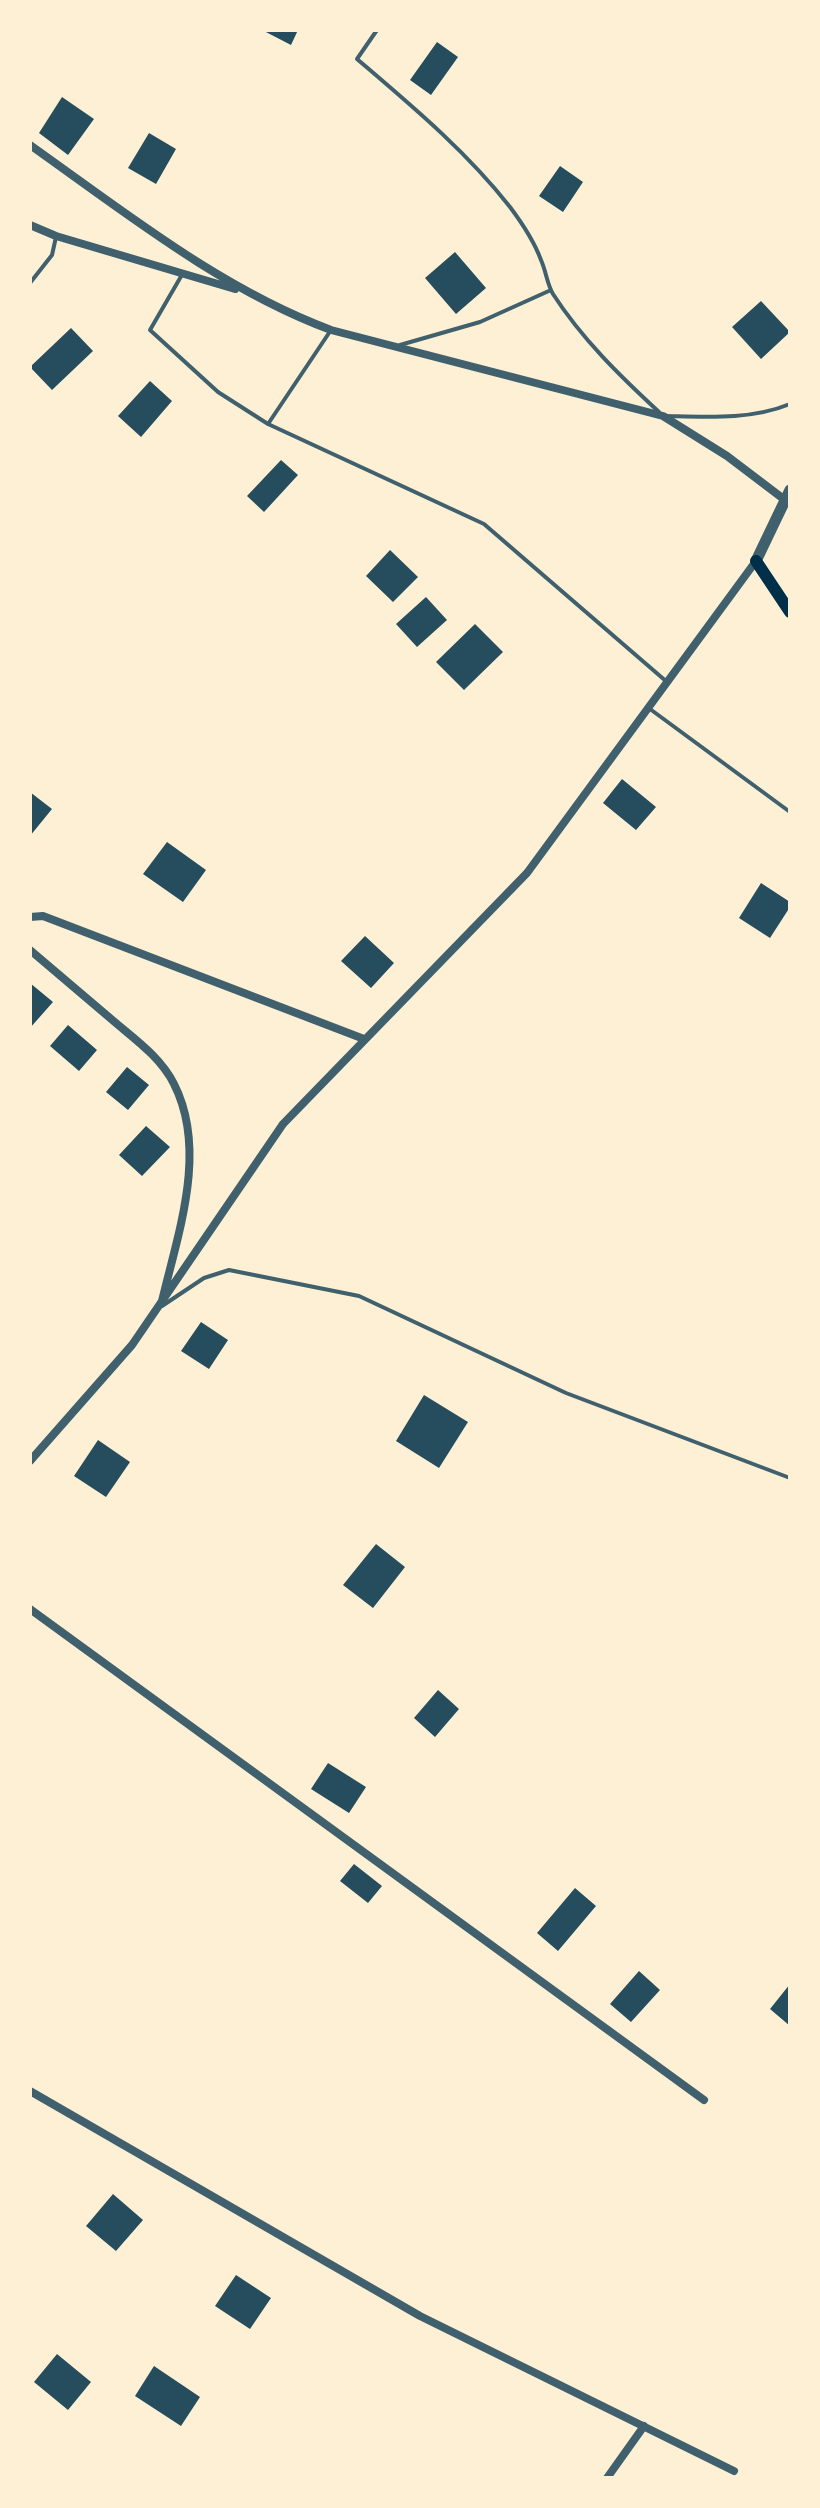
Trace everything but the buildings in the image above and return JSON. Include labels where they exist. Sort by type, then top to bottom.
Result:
[{"type":"main road","points":[[756,561],[790,612]]},
{"type":"street","points":[[30,145],[243,291],[287,314],[331,330],[663,416],[787,495],[756,561],[527,873],[283,1124],[132,1345],[30,1461]]},
{"type":"street","points":[[30,225],[56,236],[243,291]]},
{"type":"street","points":[[30,917],[43,916],[364,1039]]},
{"type":"street","points":[[30,950],[154,1056],[173,1082],[183,1107],[188,1136],[188,1170],[183,1213],[161,1306]]},
{"type":"street","points":[[30,1609],[704,2100]]},
{"type":"street","points":[[30,2091],[420,2316],[734,2471]]},
{"type":"street","points":[[607,2478],[644,2426]]},
{"type":"lane","points":[[377,30],[357,59],[446,135],[510,207],[541,258],[551,290],[609,365],[663,416],[721,417],[759,413],[790,404]]},
{"type":"lane","points":[[30,283],[52,255],[56,236]]},
{"type":"lane","points":[[183,273],[150,330],[218,392],[268,424],[484,524],[667,682]]},
{"type":"lane","points":[[394,347],[480,322],[551,290]]},
{"type":"lane","points":[[268,424],[331,330]]},
{"type":"lane","points":[[648,707],[790,812]]},
{"type":"lane","points":[[161,1306],[204,1278],[229,1270],[359,1296],[566,1393],[790,1478]]}]
